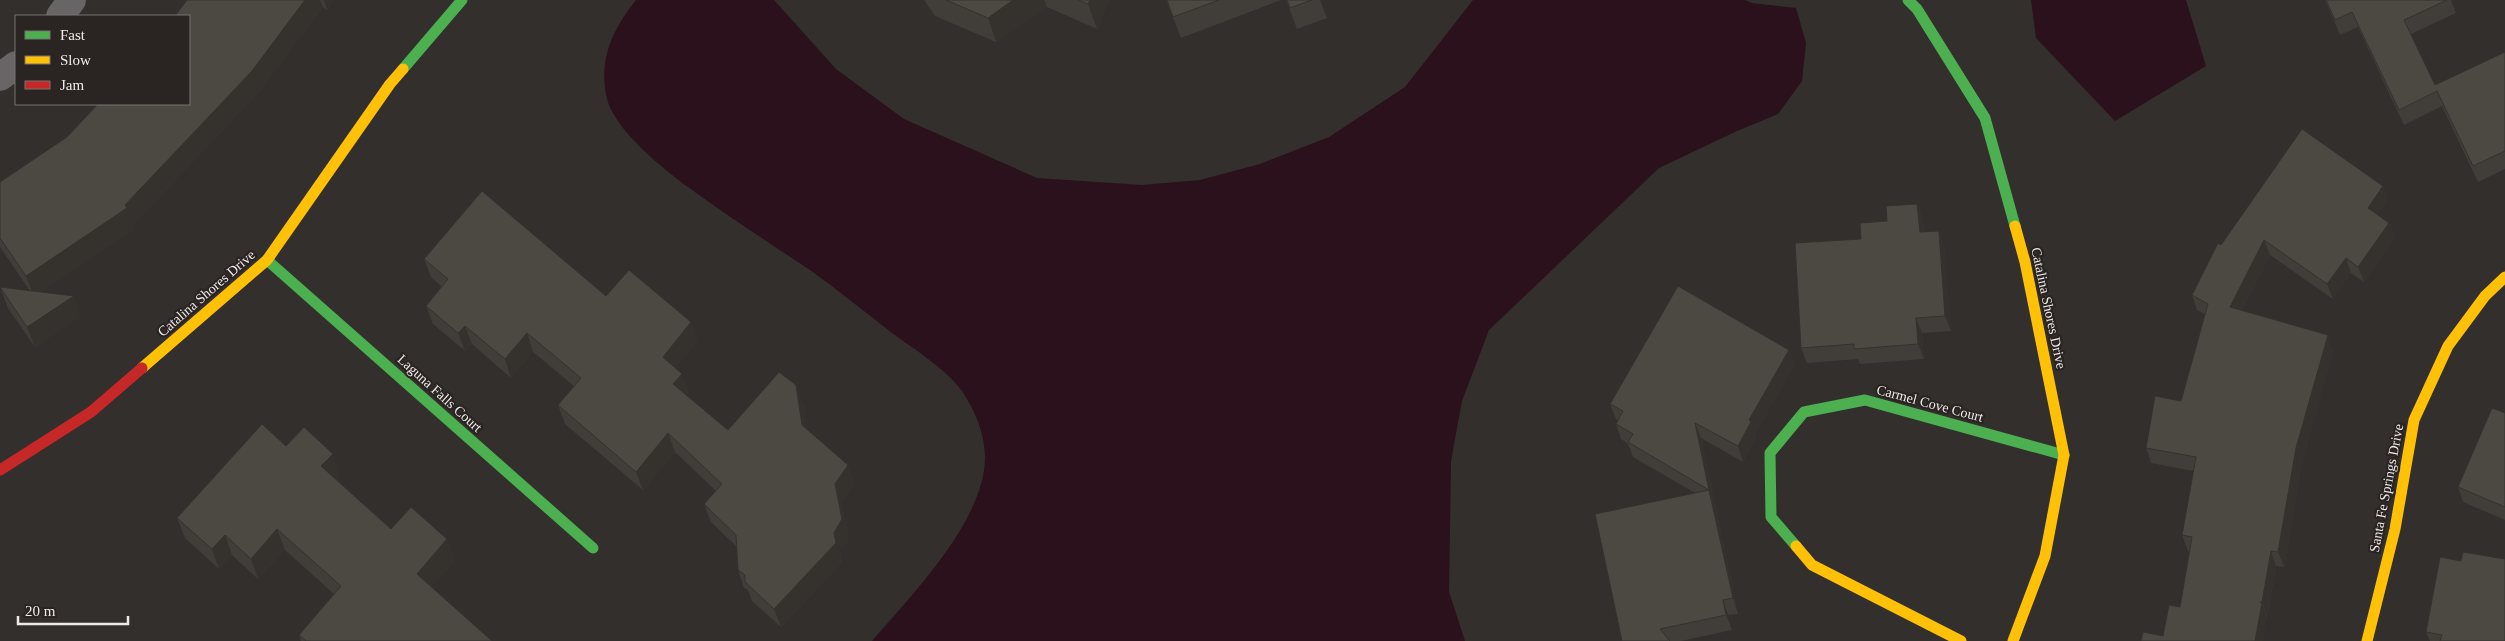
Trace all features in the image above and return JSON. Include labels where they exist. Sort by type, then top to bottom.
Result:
[{"type":"street","points":[[61,15],[72,0]]},
{"type":"street","name":"Catalina Shores Drive","points":[[0,470],[92,412],[267,260],[390,84],[462,0]]},
{"type":"street","name":"Catalina Shores Drive","points":[[1908,0],[1917,9],[1985,118],[2025,262],[2064,455],[2046,556],[2013,641]]},
{"type":"street","points":[[0,77],[15,66]]},
{"type":"street","name":"Laguna Falls Court","points":[[267,260],[592,548]]},
{"type":"street","name":"Santa Fe Springs Drive","points":[[2367,641],[2394,530],[2414,420],[2448,346],[2485,296],[2505,277]]},
{"type":"street","name":"Carmel Cove Court","points":[[1961,641],[1812,566],[1771,517],[1770,452],[1804,412],[1865,400],[2064,455]]},
{"type":"shaded area","points":[[636,0],[774,0],[836,69],[904,119],[1037,178],[1142,185],[1200,180],[1260,164],[1329,137],[1405,87],[1473,0],[1745,0],[1752,3],[1796,8],[1806,43],[1802,81],[1778,114],[1659,168],[1489,330],[1462,401],[1451,461],[1449,592],[1465,641],[872,641],[907,602],[944,555],[973,505],[982,480],[985,456],[983,438],[978,422],[962,391],[939,367],[810,270],[733,219],[678,179],[653,159],[630,136],[612,111],[607,99],[604,72],[609,46],[614,34],[627,11]]},
{"type":"shaded area","points":[[2031,0],[2186,0],[2206,66],[2115,121],[2036,38]]},
{"type":"building","points":[[187,0],[305,0],[252,71],[125,205],[127,208],[26,276],[0,238],[0,182],[67,137],[97,105],[190,105],[190,15],[176,15]]},
{"type":"building","points":[[946,0],[1013,0],[988,18]]},
{"type":"building","points":[[1078,0],[1090,0],[1088,4]]},
{"type":"building","points":[[1167,0],[1219,0],[1173,17]]},
{"type":"building","points":[[1287,0],[1312,0],[1290,8]]},
{"type":"building","points":[[2326,0],[2447,0],[2404,20],[2435,85],[2505,52],[2505,151],[2473,166],[2437,91],[2399,110],[2352,12],[2335,20]]},
{"type":"building","points":[[2302,129],[2383,186],[2368,208],[2389,223],[2358,267],[2346,258],[2327,284],[2264,240],[2230,307],[2328,335],[2296,448],[2278,552],[2271,551],[2262,602],[2260,602],[2262,603],[2255,641],[2141,641],[2143,632],[2163,636],[2169,605],[2180,607],[2192,537],[2182,535],[2196,457],[2146,448],[2155,396],[2181,401],[2208,304],[2192,295],[2218,243],[2221,245]]},
{"type":"building","points":[[482,191],[606,296],[629,270],[691,322],[663,357],[682,374],[673,384],[728,430],[779,372],[796,385],[802,425],[848,465],[835,484],[842,519],[834,533],[836,543],[774,609],[745,582],[745,575],[738,570],[736,535],[704,504],[722,484],[668,433],[636,472],[558,405],[581,378],[527,333],[505,359],[465,326],[458,333],[426,306],[448,279],[424,259]]},
{"type":"building","points":[[1917,204],[1920,232],[1939,231],[1945,316],[1916,318],[1918,344],[1854,349],[1854,344],[1801,348],[1795,243],[1861,239],[1860,223],[1887,221],[1886,206]]},
{"type":"building","points":[[1678,286],[1789,350],[1749,420],[1751,422],[1738,446],[1695,423],[1709,490],[1628,442],[1633,434],[1616,424],[1623,411],[1610,404]]},
{"type":"building","points":[[0,287],[74,296],[27,327]]},
{"type":"building","points":[[2492,408],[2505,413],[2505,507],[2458,487]]},
{"type":"building","points":[[262,424],[286,446],[304,427],[333,454],[321,466],[391,529],[411,507],[447,539],[417,574],[492,641],[306,641],[299,635],[341,586],[277,529],[251,559],[225,535],[212,549],[177,518]]},
{"type":"building","points":[[1709,490],[1733,598],[1723,600],[1726,615],[1660,629],[1670,641],[1622,641],[1595,514]]},
{"type":"building","points":[[2463,552],[2505,559],[2505,641],[2440,641],[2442,635],[2426,632],[2440,557],[2461,561]]},
{"type":"traffic: fast","points":[[403,69],[462,0]]},
{"type":"traffic: fast","points":[[1908,0],[1917,9],[1985,118],[2015,226]]},
{"type":"traffic: fast","points":[[267,260],[593,548]]},
{"type":"traffic: fast","points":[[1796,546],[1771,517],[1770,453],[1804,412],[1865,400],[2064,455]]},
{"type":"traffic: slow","points":[[142,368],[267,260],[390,84],[403,69]]},
{"type":"traffic: slow","points":[[2013,641],[2045,556],[2064,455],[2025,262],[2015,226]]},
{"type":"traffic: slow","points":[[2367,641],[2395,529],[2414,420],[2448,346],[2485,296],[2505,277]]},
{"type":"traffic: slow","points":[[1796,546],[1812,565],[1961,641]]},
{"type":"traffic: jam","points":[[0,470],[91,412],[142,368]]}]
